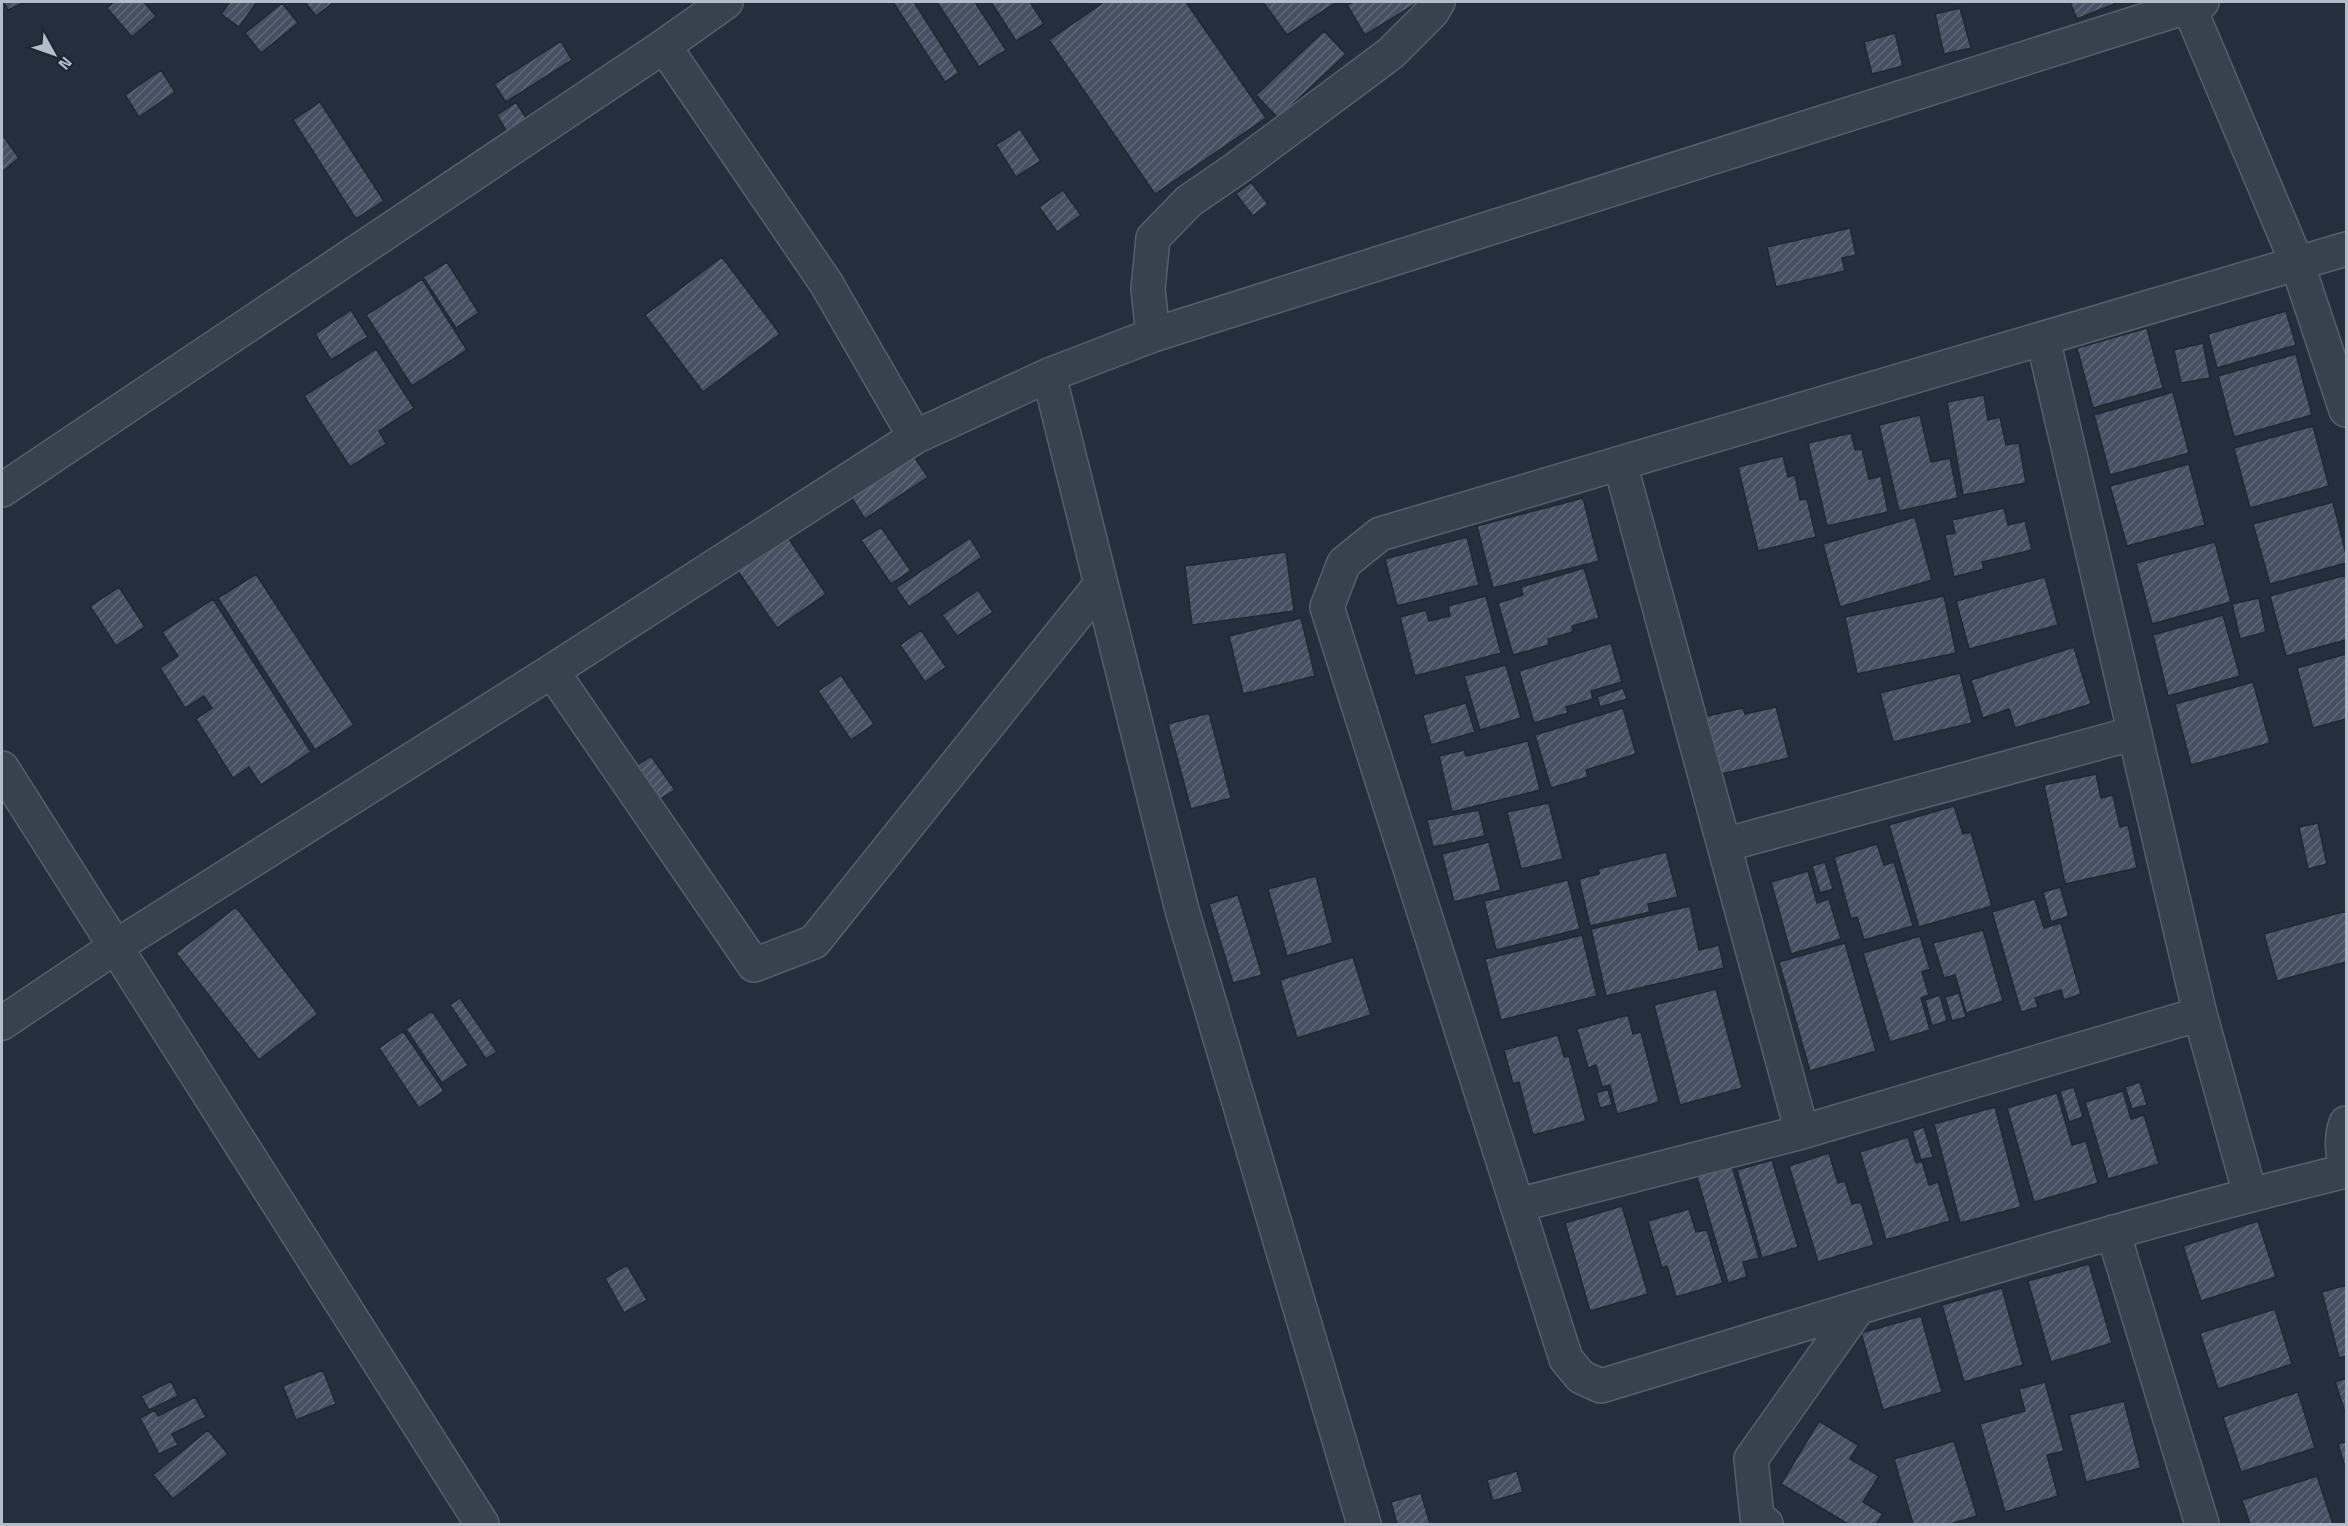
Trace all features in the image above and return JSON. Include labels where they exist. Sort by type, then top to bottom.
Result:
[{"type":"street","points":[[2,490],[726,2]]},
{"type":"street","points":[[1153,336],[1148,290],[1153,238],[1189,201],[1237,168],[1391,52],[1432,12],[1438,2]]},
{"type":"street","points":[[2,1023],[114,947],[552,671],[915,437],[1049,375],[1153,336],[2192,3],[2297,263],[2346,410]]},
{"type":"street","points":[[663,46],[826,283],[915,437]]},
{"type":"street","points":[[2346,249],[1380,534],[1344,562],[1327,607],[1566,1359],[1581,1377],[1601,1386],[2113,1232],[2346,1170],[2342,1151],[2346,1123]]},
{"type":"street","points":[[2043,339],[2200,1014],[2250,1194]]},
{"type":"street","points":[[1049,375],[1182,910],[1364,1524]]},
{"type":"street","points":[[1620,463],[1802,1132]]},
{"type":"street","points":[[552,671],[754,965],[814,942],[1101,584]]},
{"type":"street","points":[[1724,845],[2135,733]]},
{"type":"street","points":[[2,768],[482,1524]]},
{"type":"street","points":[[1518,1205],[1802,1132],[2200,1014]]},
{"type":"street","points":[[2113,1232],[2194,1522]]},
{"type":"street","points":[[1766,1524],[1757,1517],[1751,1459],[1858,1308]]},
{"type":"building","points":[[4,2],[25,2],[8,10]]},
{"type":"building","points":[[114,2],[144,2],[156,16],[132,37],[107,8]]},
{"type":"building","points":[[230,2],[257,2],[239,27],[221,14]]},
{"type":"building","points":[[305,2],[334,2],[316,16]]},
{"type":"building","points":[[893,2],[914,2],[959,73],[945,82]]},
{"type":"building","points":[[937,2],[975,2],[1006,50],[979,67]]},
{"type":"building","points":[[991,2],[1030,2],[1044,24],[1016,41]]},
{"type":"building","points":[[1104,2],[1186,2],[1266,118],[1155,194],[1049,40]]},
{"type":"building","points":[[1263,2],[1337,2],[1287,35]]},
{"type":"building","points":[[1353,2],[1419,2],[1365,35],[1347,5]]},
{"type":"building","points":[[2070,2],[2119,2],[2077,19]]},
{"type":"building","points":[[282,3],[298,23],[261,53],[245,33]]},
{"type":"building","points":[[1960,8],[1971,48],[1944,54],[1935,14]]},
{"type":"building","points":[[1324,31],[1346,54],[1278,118],[1256,95]]},
{"type":"building","points":[[1895,33],[1903,66],[1872,74],[1864,42]]},
{"type":"building","points":[[561,41],[572,60],[506,102],[494,84]]},
{"type":"building","points":[[161,70],[175,92],[139,117],[125,95]]},
{"type":"building","points":[[320,102],[384,201],[356,219],[293,120]]},
{"type":"building","points":[[516,102],[528,121],[508,134],[497,115]]},
{"type":"building","points":[[1020,129],[1041,161],[1016,177],[996,145]]},
{"type":"building","points":[[2,134],[19,158],[2,172]]},
{"type":"building","points":[[1251,182],[1268,204],[1253,216],[1236,194]]},
{"type":"building","points":[[1063,190],[1081,215],[1057,232],[1039,207]]},
{"type":"building","points":[[1850,228],[1856,255],[1842,258],[1845,271],[1776,287],[1767,247]]},
{"type":"building","points":[[722,257],[780,334],[703,392],[645,315]]},
{"type":"building","points":[[447,262],[479,313],[456,328],[423,277]]},
{"type":"building","points":[[422,279],[467,350],[412,386],[366,315]]},
{"type":"building","points":[[351,310],[368,337],[331,360],[315,334]]},
{"type":"building","points":[[2286,311],[2296,345],[2217,368],[2208,334]]},
{"type":"building","points":[[2147,328],[2163,388],[2093,408],[2077,348]]},
{"type":"building","points":[[2203,343],[2210,378],[2181,383],[2174,350]]},
{"type":"building","points":[[376,349],[414,408],[379,431],[386,444],[350,467],[304,396]]},
{"type":"building","points":[[2296,354],[2312,415],[2234,437],[2218,376]]},
{"type":"building","points":[[2173,392],[2189,453],[2110,475],[2094,415]]},
{"type":"building","points":[[1984,395],[1988,420],[2000,417],[2006,445],[2019,443],[2026,483],[1963,495],[1947,402]]},
{"type":"building","points":[[1920,415],[1931,462],[1950,458],[1958,498],[1899,511],[1879,425]]},
{"type":"building","points":[[2313,426],[2329,486],[2250,508],[2234,448]]},
{"type":"building","points":[[1851,433],[1855,450],[1862,449],[1869,479],[1881,476],[1888,512],[1827,526],[1808,443]]},
{"type":"building","points":[[913,455],[928,477],[865,519],[851,497]]},
{"type":"building","points":[[1783,456],[1788,477],[1795,475],[1800,500],[1807,499],[1816,537],[1758,551],[1738,467]]},
{"type":"building","points":[[2189,464],[2205,525],[2127,546],[2110,486]]},
{"type":"building","points":[[1583,498],[1599,561],[1493,588],[1477,526]]},
{"type":"building","points":[[2333,502],[2346,554],[2346,563],[2270,584],[2253,524]]},
{"type":"building","points":[[2004,508],[2008,525],[2025,521],[2032,550],[1982,562],[1984,569],[1954,577],[1945,535],[1955,533],[1952,520]]},
{"type":"building","points":[[1915,517],[1932,580],[1840,607],[1823,544]]},
{"type":"building","points":[[881,527],[911,571],[891,584],[861,540]]},
{"type":"building","points":[[785,533],[826,594],[777,628],[735,567]]},
{"type":"building","points":[[1467,537],[1479,585],[1397,606],[1385,559]]},
{"type":"building","points":[[970,538],[982,557],[909,607],[896,588]]},
{"type":"building","points":[[2215,542],[2231,602],[2152,624],[2136,563]]},
{"type":"building","points":[[1286,552],[1294,611],[1192,625],[1185,566]]},
{"type":"building","points":[[1584,568],[1599,618],[1572,626],[1573,632],[1548,639],[1549,645],[1513,655],[1498,603],[1523,595],[1521,587]]},
{"type":"building","points":[[256,574],[354,725],[315,750],[218,598]]},
{"type":"building","points":[[2346,575],[2346,640],[2286,656],[2270,596]]},
{"type":"building","points":[[2045,577],[2058,625],[1969,649],[1956,601]]},
{"type":"building","points":[[119,587],[145,627],[116,646],[90,606]]},
{"type":"building","points":[[978,590],[993,612],[957,636],[942,615]]},
{"type":"building","points":[[1486,596],[1501,653],[1415,676],[1400,617],[1426,610],[1429,621],[1450,616],[1448,606]]},
{"type":"building","points":[[1944,596],[1956,653],[1857,674],[1845,617]]},
{"type":"building","points":[[2259,598],[2266,632],[2240,639],[2232,604]]},
{"type":"building","points":[[213,599],[311,752],[261,785],[249,767],[233,778],[196,719],[212,708],[204,696],[185,708],[160,668],[178,656],[162,632]]},
{"type":"building","points":[[2223,615],[2240,676],[2168,696],[2153,635]]},
{"type":"building","points":[[1301,618],[1315,676],[1243,694],[1229,636]]},
{"type":"building","points":[[921,630],[946,667],[925,682],[900,645]]},
{"type":"building","points":[[1611,643],[1622,682],[1591,691],[1593,699],[1566,707],[1568,713],[1534,723],[1519,671]]},
{"type":"building","points":[[2074,647],[2091,704],[2015,728],[2009,709],[1983,718],[1971,680]]},
{"type":"building","points":[[2346,654],[2346,719],[2313,728],[2297,668]]},
{"type":"building","points":[[1506,665],[1521,718],[1480,730],[1464,676]]},
{"type":"building","points":[[1960,673],[1972,723],[1893,742],[1880,693]]},
{"type":"building","points":[[841,675],[874,724],[851,740],[818,691]]},
{"type":"building","points":[[2253,682],[2270,743],[2191,765],[2175,704]]},
{"type":"building","points":[[1623,688],[1627,699],[1600,707],[1597,697]]},
{"type":"building","points":[[1466,703],[1475,732],[1431,745],[1423,715]]},
{"type":"building","points":[[1776,707],[1789,758],[1717,775],[1703,717],[1743,708],[1745,714]]},
{"type":"building","points":[[1623,708],[1636,754],[1586,770],[1588,777],[1551,788],[1535,735]]},
{"type":"building","points":[[1209,713],[1231,798],[1191,809],[1168,724]]},
{"type":"building","points":[[1528,741],[1540,790],[1452,812],[1439,756],[1464,750],[1466,756]]},
{"type":"building","points":[[651,756],[675,790],[654,803],[631,769]]},
{"type":"building","points":[[2096,774],[2101,798],[2113,795],[2120,827],[2128,825],[2137,868],[2065,884],[2044,785]]},
{"type":"building","points":[[1549,803],[1563,859],[1521,869],[1507,812]]},
{"type":"building","points":[[1954,806],[1963,834],[1971,832],[1992,906],[1919,927],[1889,825]]},
{"type":"building","points":[[1479,810],[1485,836],[1433,847],[1427,820]]},
{"type":"building","points":[[2318,823],[2327,864],[2308,869],[2299,827]]},
{"type":"building","points":[[1489,842],[1501,890],[1454,902],[1442,854]]},
{"type":"building","points":[[1877,844],[1884,865],[1894,862],[1913,926],[1864,940],[1857,917],[1851,919],[1834,857]]},
{"type":"building","points":[[1666,852],[1678,897],[1648,904],[1650,912],[1590,926],[1579,879],[1599,874],[1598,869]]},
{"type":"building","points":[[1825,862],[1833,889],[1820,893],[1812,866]]},
{"type":"building","points":[[1808,871],[1817,903],[1829,899],[1841,939],[1791,954],[1771,882]]},
{"type":"building","points":[[1316,876],[1333,943],[1287,956],[1268,889]]},
{"type":"building","points":[[1568,880],[1580,929],[1496,950],[1484,901]]},
{"type":"building","points":[[2060,887],[2069,916],[2051,922],[2043,892]]},
{"type":"building","points":[[1238,895],[1262,975],[1233,983],[1209,904]]},
{"type":"building","points":[[2035,899],[2044,928],[2061,923],[2081,994],[2064,1000],[2061,990],[2035,998],[2038,1007],[2021,1012],[1992,912]]},
{"type":"building","points":[[1690,906],[1699,950],[1719,945],[1724,968],[1606,996],[1591,929]]},
{"type":"building","points":[[236,907],[318,1014],[259,1060],[176,953]]},
{"type":"building","points":[[2346,911],[2346,962],[2277,981],[2264,934]]},
{"type":"building","points":[[1983,930],[2003,1001],[1966,1013],[1955,975],[1944,978],[1933,943]]},
{"type":"building","points":[[1582,935],[1597,996],[1501,1020],[1485,959]]},
{"type":"building","points":[[1920,936],[1930,969],[1922,972],[1929,995],[1921,998],[1930,1030],[1890,1042],[1863,953]]},
{"type":"building","points":[[1845,943],[1876,1051],[1810,1071],[1779,962]]},
{"type":"building","points":[[1353,957],[1371,1015],[1297,1038],[1280,980]]},
{"type":"building","points":[[1716,989],[1742,1088],[1680,1105],[1654,1005]]},
{"type":"building","points":[[1959,993],[1966,1017],[1952,1021],[1945,997]]},
{"type":"building","points":[[1940,995],[1947,1021],[1932,1026],[1925,1000]]},
{"type":"building","points":[[460,998],[497,1052],[486,1059],[450,1005]]},
{"type":"building","points":[[432,1011],[468,1065],[442,1083],[406,1029]]},
{"type":"building","points":[[1628,1015],[1633,1034],[1641,1032],[1659,1102],[1617,1114],[1610,1085],[1602,1087],[1596,1065],[1588,1068],[1577,1029]]},
{"type":"building","points":[[403,1031],[444,1091],[419,1108],[379,1048]]},
{"type":"building","points":[[1558,1035],[1564,1057],[1569,1056],[1586,1121],[1533,1135],[1519,1082],[1513,1084],[1504,1050]]},
{"type":"building","points":[[2140,1082],[2147,1105],[2132,1109],[2125,1087]]},
{"type":"building","points":[[2074,1087],[2083,1117],[2069,1122],[2060,1091]]},
{"type":"building","points":[[1608,1089],[1612,1105],[1600,1108],[1596,1093]]},
{"type":"building","points":[[2123,1091],[2131,1119],[2144,1115],[2159,1164],[2108,1179],[2085,1102]]},
{"type":"building","points":[[2057,1093],[2072,1145],[2086,1141],[2098,1183],[2034,1202],[2007,1108]]},
{"type":"building","points":[[1995,1107],[2021,1207],[1960,1223],[1934,1124]]},
{"type":"building","points":[[1924,1127],[1933,1157],[1921,1160],[1912,1131]]},
{"type":"building","points":[[1908,1137],[1916,1163],[1922,1161],[1929,1185],[1938,1182],[1950,1221],[1886,1240],[1860,1152]]},
{"type":"building","points":[[1829,1153],[1838,1183],[1845,1181],[1852,1204],[1861,1202],[1874,1245],[1818,1262],[1789,1166]]},
{"type":"building","points":[[1730,1159],[1759,1258],[1743,1262],[1747,1277],[1728,1283],[1695,1170]]},
{"type":"building","points":[[1772,1160],[1798,1247],[1762,1258],[1737,1170]]},
{"type":"building","points":[[1622,1206],[1648,1294],[1590,1311],[1565,1223]]},
{"type":"building","points":[[1689,1209],[1696,1232],[1707,1230],[1723,1283],[1676,1297],[1667,1266],[1662,1268],[1648,1221]]},
{"type":"building","points":[[2258,1221],[2276,1277],[2201,1301],[2183,1246]]},
{"type":"building","points":[[2089,1264],[2112,1343],[2051,1362],[2028,1281]]},
{"type":"building","points":[[627,1265],[647,1300],[624,1313],[605,1278]]},
{"type":"building","points":[[2346,1285],[2346,1356],[2339,1358],[2322,1292]]},
{"type":"building","points":[[2002,1288],[2023,1365],[1964,1382],[1942,1305]]},
{"type":"building","points":[[2275,1309],[2292,1364],[2218,1389],[2200,1333]]},
{"type":"building","points":[[1921,1316],[1942,1392],[1883,1410],[1861,1333]]},
{"type":"building","points":[[323,1370],[336,1404],[296,1420],[283,1386]]},
{"type":"building","points":[[2346,1378],[2346,1415],[2335,1382]]},
{"type":"building","points":[[171,1381],[178,1396],[149,1410],[141,1396]]},
{"type":"building","points":[[2045,1382],[2064,1451],[2047,1455],[2058,1496],[2005,1512],[1980,1424],[2025,1411],[2019,1389]]},
{"type":"building","points":[[2298,1392],[2315,1448],[2241,1472],[2223,1417]]},
{"type":"building","points":[[195,1397],[206,1417],[172,1434],[178,1445],[159,1454],[140,1418],[155,1410],[158,1416]]},
{"type":"building","points":[[2124,1401],[2141,1468],[2086,1482],[2069,1415]]},
{"type":"building","points":[[1819,1421],[1858,1445],[1850,1459],[1879,1476],[1863,1502],[1883,1514],[1876,1524],[1848,1524],[1781,1484]]},
{"type":"building","points":[[208,1430],[228,1454],[173,1499],[153,1475]]},
{"type":"building","points":[[1954,1441],[1977,1516],[1950,1524],[1913,1524],[1894,1459]]},
{"type":"building","points":[[2346,1441],[2346,1464],[2344,1464],[2338,1444]]},
{"type":"building","points":[[1517,1471],[1523,1492],[1493,1501],[1487,1480]]},
{"type":"building","points":[[2317,1476],[2333,1524],[2250,1524],[2242,1500]]},
{"type":"building","points":[[1421,1493],[1430,1524],[1397,1524],[1391,1502]]}]
